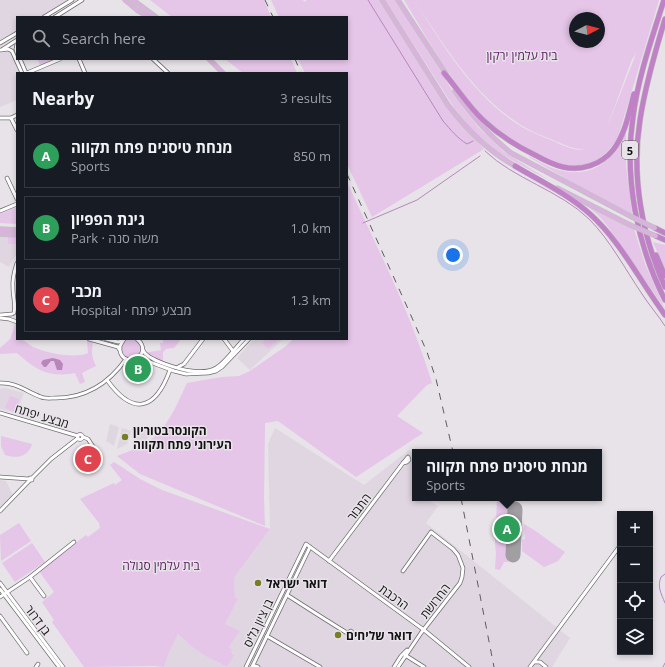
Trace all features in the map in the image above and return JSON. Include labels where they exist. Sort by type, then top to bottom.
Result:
[{"type":"highway","name":"5","points":[[664,0],[645,61],[633,117],[630,142],[631,176],[641,237],[653,272],[665,300]]},
{"type":"highway","name":"5","points":[[665,19],[644,96],[639,128],[637,156],[638,181],[643,219],[650,249],[665,287]]},
{"type":"highway","points":[[444,73],[480,117],[508,141],[556,165],[564,168],[578,168],[590,166],[603,159],[616,145],[623,132],[645,61]]},
{"type":"highway","points":[[515,166],[569,198],[594,218],[617,244],[665,315]]},
{"type":"highway","points":[[643,219],[657,259],[665,276]]},
{"type":"highway","points":[[655,228],[665,233]]},
{"type":"highway","points":[[656,236],[665,240]]},
{"type":"main road","points":[[125,0],[147,16]]},
{"type":"main road","points":[[133,0],[155,16]]},
{"type":"main road","points":[[382,0],[456,115],[483,143],[515,166],[630,225],[656,236]]},
{"type":"main road","points":[[398,0],[471,114],[489,134],[516,156],[655,228]]},
{"type":"main road","points":[[210,60],[221,72]]},
{"type":"main road","points":[[0,229],[16,230]]},
{"type":"main road","points":[[0,234],[16,235]]},
{"type":"street","points":[[46,16],[72,0]]},
{"type":"street","points":[[57,16],[82,0]]},
{"type":"street","points":[[0,43],[16,34]]},
{"type":"street","points":[[1,50],[16,41]]},
{"type":"street","points":[[1,50],[8,49],[12,51],[16,60]]},
{"type":"street","points":[[16,60],[22,72]]},
{"type":"street","points":[[20,60],[26,72]]},
{"type":"street","points":[[29,72],[58,60]]},
{"type":"street","points":[[79,60],[85,72]]},
{"type":"street","points":[[154,60],[167,72]]},
{"type":"street","points":[[0,118],[12,118],[16,116]]},
{"type":"street","points":[[12,118],[16,128]]},
{"type":"street","points":[[7,178],[16,197]]},
{"type":"street","points":[[0,211],[16,204]]},
{"type":"street","points":[[12,320],[11,317],[14,313],[13,290],[16,267]]},
{"type":"street","points":[[14,275],[16,270]]},
{"type":"street","points":[[14,302],[16,307]]},
{"type":"street","points":[[0,315],[14,313]]},
{"type":"street","points":[[0,318],[16,322]]},
{"type":"street","points":[[93,340],[118,347],[122,356],[126,359],[147,361],[170,370],[186,374],[216,371],[222,367],[248,340]]},
{"type":"street","points":[[110,340],[118,342],[123,340]]},
{"type":"street","points":[[120,351],[120,346],[123,340]]},
{"type":"street","points":[[139,340],[147,356],[170,366],[202,372],[217,367],[243,340]]},
{"type":"street","points":[[176,367],[180,367],[184,364],[202,340]]},
{"type":"street","points":[[225,340],[233,351]]},
{"type":"street","points":[[133,360],[139,357],[143,350]]},
{"type":"street","points":[[0,383],[13,384],[44,398],[75,396],[87,393],[97,388],[116,372],[126,359]]},
{"type":"street","points":[[184,364],[183,366],[185,370]]},
{"type":"street","points":[[107,380],[120,397],[128,402],[138,404],[145,403],[156,397],[165,383],[170,370]]},
{"type":"street","name":"מבצע יפתח","points":[[0,413],[78,437],[81,440],[83,437],[88,439],[96,451]]},
{"type":"street","points":[[0,511],[51,459],[78,437]]},
{"type":"street","name":"התבור","points":[[329,561],[403,463]]},
{"type":"street","points":[[0,477],[31,479]]},
{"type":"street","name":"החרושת","points":[[403,571],[431,532],[453,549],[458,555],[463,568],[460,583],[408,650]]},
{"type":"street","points":[[2,593],[30,577],[74,542]]},
{"type":"street","name":"הרכבת","points":[[306,544],[424,630],[469,667]]},
{"type":"street","name":"בן ציון גליס","points":[[246,667],[306,544]]},
{"type":"street","name":"בן ציון גליס","points":[[252,667],[310,547]]},
{"type":"street","points":[[530,667],[617,550]]},
{"type":"street","points":[[30,577],[44,596]]},
{"type":"street","name":"בן דרור","points":[[0,583],[2,593],[59,667]]},
{"type":"street","name":"בן דרור","points":[[2,593],[63,667]]},
{"type":"street","points":[[287,595],[346,633]]},
{"type":"street","points":[[0,616],[27,653]]},
{"type":"street","points":[[267,636],[320,667]]},
{"type":"street","points":[[398,667],[408,650]]},
{"type":"street","points":[[394,667],[401,656],[408,650]]},
{"type":"street","points":[[405,655],[424,667]]},
{"type":"street","points":[[534,662],[538,661],[546,667]]},
{"type":"street","points":[[252,667],[258,667]]},
{"type":"shaded area","points":[[0,0],[76,0],[50,16],[16,16],[16,37],[0,47]]},
{"type":"shaded area","points":[[9,51],[13,56],[19,72],[16,72],[16,100],[0,107],[0,53]]},
{"type":"shaded area","points":[[0,235],[16,237],[16,255],[9,267],[0,262]]},
{"type":"shaded area","points":[[253,340],[282,340],[250,370],[237,358]]},
{"type":"shaded area","points":[[53,358],[60,360],[63,364],[62,370],[57,370],[54,361],[51,361],[46,367],[44,367],[41,363],[43,360]]},
{"type":"shaded area","points":[[5,388],[24,393],[16,413],[0,409],[0,389]]},
{"type":"shaded area","points":[[110,424],[119,427],[114,446],[106,442]]},
{"type":"shaded area","points":[[146,426],[150,434],[147,440],[143,442],[141,441],[142,443],[137,445],[132,431],[134,427]]},
{"type":"shaded area","points":[[122,428],[131,431],[127,444],[117,449]]},
{"type":"shaded area","points":[[275,428],[364,485],[409,450],[412,452],[412,501],[429,501],[438,506],[426,523],[570,638],[552,667],[227,667],[234,654],[231,652],[229,647],[240,631],[225,624],[238,599],[235,597],[234,578],[270,529],[268,444]]},
{"type":"shaded area","points":[[0,480],[6,481],[13,495],[0,508]]},
{"type":"shaded area","points":[[178,634],[191,646],[227,667],[164,667]]},
{"type":"green space","points":[[150,0],[264,0],[271,16],[171,16]]},
{"type":"green space","points":[[271,0],[302,0],[306,2],[306,0],[379,0],[448,109],[484,149],[372,217],[348,166],[348,72],[304,72],[298,60],[348,60],[348,16],[279,16]]},
{"type":"green space","points":[[385,0],[396,0],[464,109],[479,128],[503,151],[550,181],[499,153],[471,129],[455,109]]},
{"type":"green space","name":"בית עלמין ירקון","points":[[404,0],[414,0],[659,0],[618,137],[602,156],[594,162],[585,165],[566,165],[555,162],[527,149],[498,130],[473,105],[431,46]],"holes":[[[414,0],[447,49],[471,81],[499,109],[519,124],[533,132],[569,146],[577,149],[585,149],[577,150],[569,148],[526,129],[501,112],[486,98],[472,83],[459,67]],[[636,54],[606,130],[632,59]]]},
{"type":"green space","points":[[38,60],[56,60],[41,67]]},
{"type":"green space","points":[[226,60],[291,60],[297,72],[242,72]]},
{"type":"green space","points":[[626,129],[626,166],[632,214],[583,189],[529,157],[554,169],[575,172],[585,171],[595,168],[611,156],[622,139]]},
{"type":"green space","points":[[348,184],[404,306],[424,357],[432,383],[427,385],[397,416],[423,433],[356,477],[278,421],[265,423],[265,526],[140,474],[117,456],[148,442],[161,430],[176,407],[187,383],[222,377],[239,376],[250,371],[286,346],[292,340],[348,340]]},
{"type":"green space","points":[[585,204],[634,229],[645,264],[665,309],[608,227],[600,217]]},
{"type":"green space","points":[[16,207],[16,224],[0,223],[0,214]]},
{"type":"green space","points":[[8,237],[16,238],[16,244],[8,244]]},
{"type":"green space","points":[[653,242],[665,245],[665,270]]},
{"type":"green space","points":[[16,324],[16,340],[22,340],[33,347],[45,351],[68,355],[83,355],[88,353],[87,341],[93,342],[92,355],[96,366],[82,373],[85,382],[80,384],[75,373],[50,373],[30,364],[17,353],[0,354],[0,348],[10,339]]},
{"type":"green space","points":[[126,340],[136,340],[140,344],[140,352],[135,357],[127,357],[122,352],[122,344]]},
{"type":"green space","points":[[163,340],[180,340],[174,348],[166,349],[163,352],[163,363],[144,353],[161,350],[160,343],[163,343]]},
{"type":"green space","points":[[265,340],[278,340],[268,349],[262,343]]},
{"type":"green space","points":[[127,361],[142,362],[150,365],[146,374],[138,382],[124,364]]},
{"type":"green space","points":[[10,396],[19,399],[15,412],[5,408]]},
{"type":"green space","points":[[1,436],[32,444],[28,452],[22,456],[14,457],[5,455],[1,446]]},
{"type":"green space","name":"בית עלמין סגולה","points":[[114,462],[140,479],[162,490],[270,529],[234,578],[235,597],[238,599],[225,624],[240,631],[229,647],[234,655],[227,667],[204,655],[178,634],[164,667],[84,667],[52,622],[54,620],[42,602],[54,592],[39,571],[86,535],[88,537],[100,528],[99,523],[80,499],[114,483],[115,485],[122,480],[110,465]]},
{"type":"green space","points":[[497,501],[517,501],[520,508],[519,528],[521,531],[518,558],[516,561],[504,562],[500,570],[495,569],[496,554],[494,530],[496,523]]},
{"type":"green space","points":[[19,523],[31,541],[1,561],[0,535]]},
{"type":"green space","points":[[524,524],[535,530],[565,552],[558,561],[544,567],[522,551],[522,540],[525,539]]},
{"type":"green space","points":[[32,543],[45,562],[15,582],[2,563]]},
{"type":"waterway","points":[[368,0],[443,121],[463,142],[467,144],[473,141]]},
{"type":"waterway","points":[[485,151],[509,169],[564,200],[589,219],[611,245],[665,326]]},
{"type":"waterway","points":[[363,223],[417,200],[480,156]]},
{"type":"waterway","points":[[665,574],[661,577],[659,584],[665,603]]},
{"type":"waterway","points":[[663,667],[665,663]]},
{"type":"runway","points":[[513,555],[515,509]]},
{"type":"railway","points":[[265,0],[273,16]]},
{"type":"railway","points":[[295,60],[301,72]]},
{"type":"railway","points":[[348,176],[427,352],[436,379],[452,449]]},
{"type":"railway","points":[[462,501],[494,667]]},
{"type":"place","name":"גינת הפפיון","points":[[138,369]]},
{"type":"place","name":"הקונסרבטוריון העירוני פתח תקווה","points":[[125,437]]},
{"type":"place","name":"מכבי","points":[[88,459]]},
{"type":"place","name":"מנחת טיסנים פתח תקווה","points":[[507,529]]},
{"type":"place","name":"דואר ישראל","points":[[258,583]]},
{"type":"place","name":"דואר שליחים","points":[[338,635]]}]
